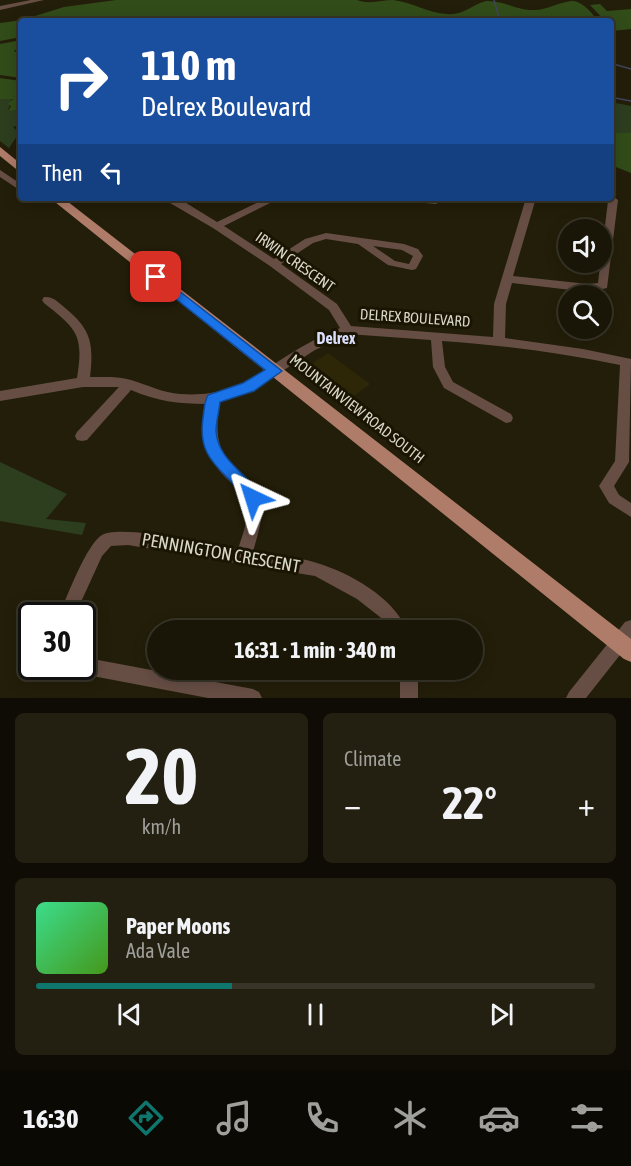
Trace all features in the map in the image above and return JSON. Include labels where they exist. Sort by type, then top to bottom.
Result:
[{"type":"main road","points":[[0,150],[9,157],[5,160],[18,168]]},
{"type":"main road","name":"MOUNTAINVIEW ROAD SOUTH","points":[[60,201],[274,371],[627,641]]},
{"type":"street","points":[[0,8],[41,0]]},
{"type":"street","points":[[0,173],[18,186]]},
{"type":"street","name":"IRWIN CRESCENT","points":[[173,201],[217,226],[274,264],[333,308],[341,317],[347,330]]},
{"type":"street","name":"IRWIN CRESCENT","points":[[217,226],[269,201]]},
{"type":"street","points":[[499,341],[500,304],[530,201]]},
{"type":"street","points":[[506,279],[588,288],[603,286],[613,201]]},
{"type":"street","points":[[274,264],[309,241],[326,236],[362,242]]},
{"type":"street","points":[[48,300],[78,324],[85,336],[87,351],[83,382]]},
{"type":"street","name":"DELREX BOULEVARD","points":[[0,396],[83,382],[108,381],[129,384],[153,394],[179,399],[213,399],[249,387],[311,347],[347,330],[499,341],[583,352],[628,363]]},
{"type":"street","points":[[436,335],[439,367],[448,385],[506,418]]},
{"type":"street","points":[[628,363],[622,462],[606,486],[614,499],[631,511]]},
{"type":"street","points":[[82,436],[129,384]]},
{"type":"street","points":[[213,399],[209,431],[212,449],[223,466],[248,490],[253,498],[254,518],[244,556]]},
{"type":"street","name":"PENNINGTON CRESCENT","points":[[73,602],[96,551],[107,540],[128,538],[315,569],[333,575],[362,593],[394,620]]},
{"type":"street","points":[[575,698],[627,641]]},
{"type":"street","points":[[96,668],[253,698]]},
{"type":"street","points":[[409,698],[410,680]]},
{"type":"shaded area","points":[[328,353],[370,384],[343,404],[301,371]]},
{"type":"green space","points":[[116,0],[357,0],[371,2],[393,0],[433,12],[452,14],[486,1],[534,10],[574,1],[585,6],[595,18],[28,18],[64,7]]},
{"type":"green space","points":[[600,4],[607,11],[631,9],[631,29],[614,31],[614,18],[602,18],[590,5]]},
{"type":"green space","points":[[18,21],[18,38],[0,41],[0,23]]},
{"type":"green space","points":[[18,41],[18,48],[14,51],[18,53],[18,78],[0,75],[0,44]]},
{"type":"green space","points":[[0,78],[18,81],[18,109],[8,111],[11,106],[8,104],[13,99],[0,99]]},
{"type":"green space","points":[[12,98],[8,110],[18,109],[18,125],[13,127],[18,134],[9,148],[0,141],[0,99]]},
{"type":"green space","points":[[614,104],[631,106],[631,133],[614,133]]},
{"type":"green space","points":[[614,133],[631,133],[631,173],[614,166]]},
{"type":"green space","points":[[0,462],[67,494],[46,519],[86,523],[82,535],[0,521]]},
{"type":"waterway","points":[[494,0],[499,18]]},
{"type":"waterway","points":[[614,64],[631,69]]},
{"type":"waterway","points":[[614,98],[631,101]]},
{"type":"district","name":"Delrex","points":[[336,338]]},
{"type":"route","points":[[156,277],[274,371],[249,387],[213,399],[209,431],[212,449],[223,466],[248,490],[253,498]]}]
